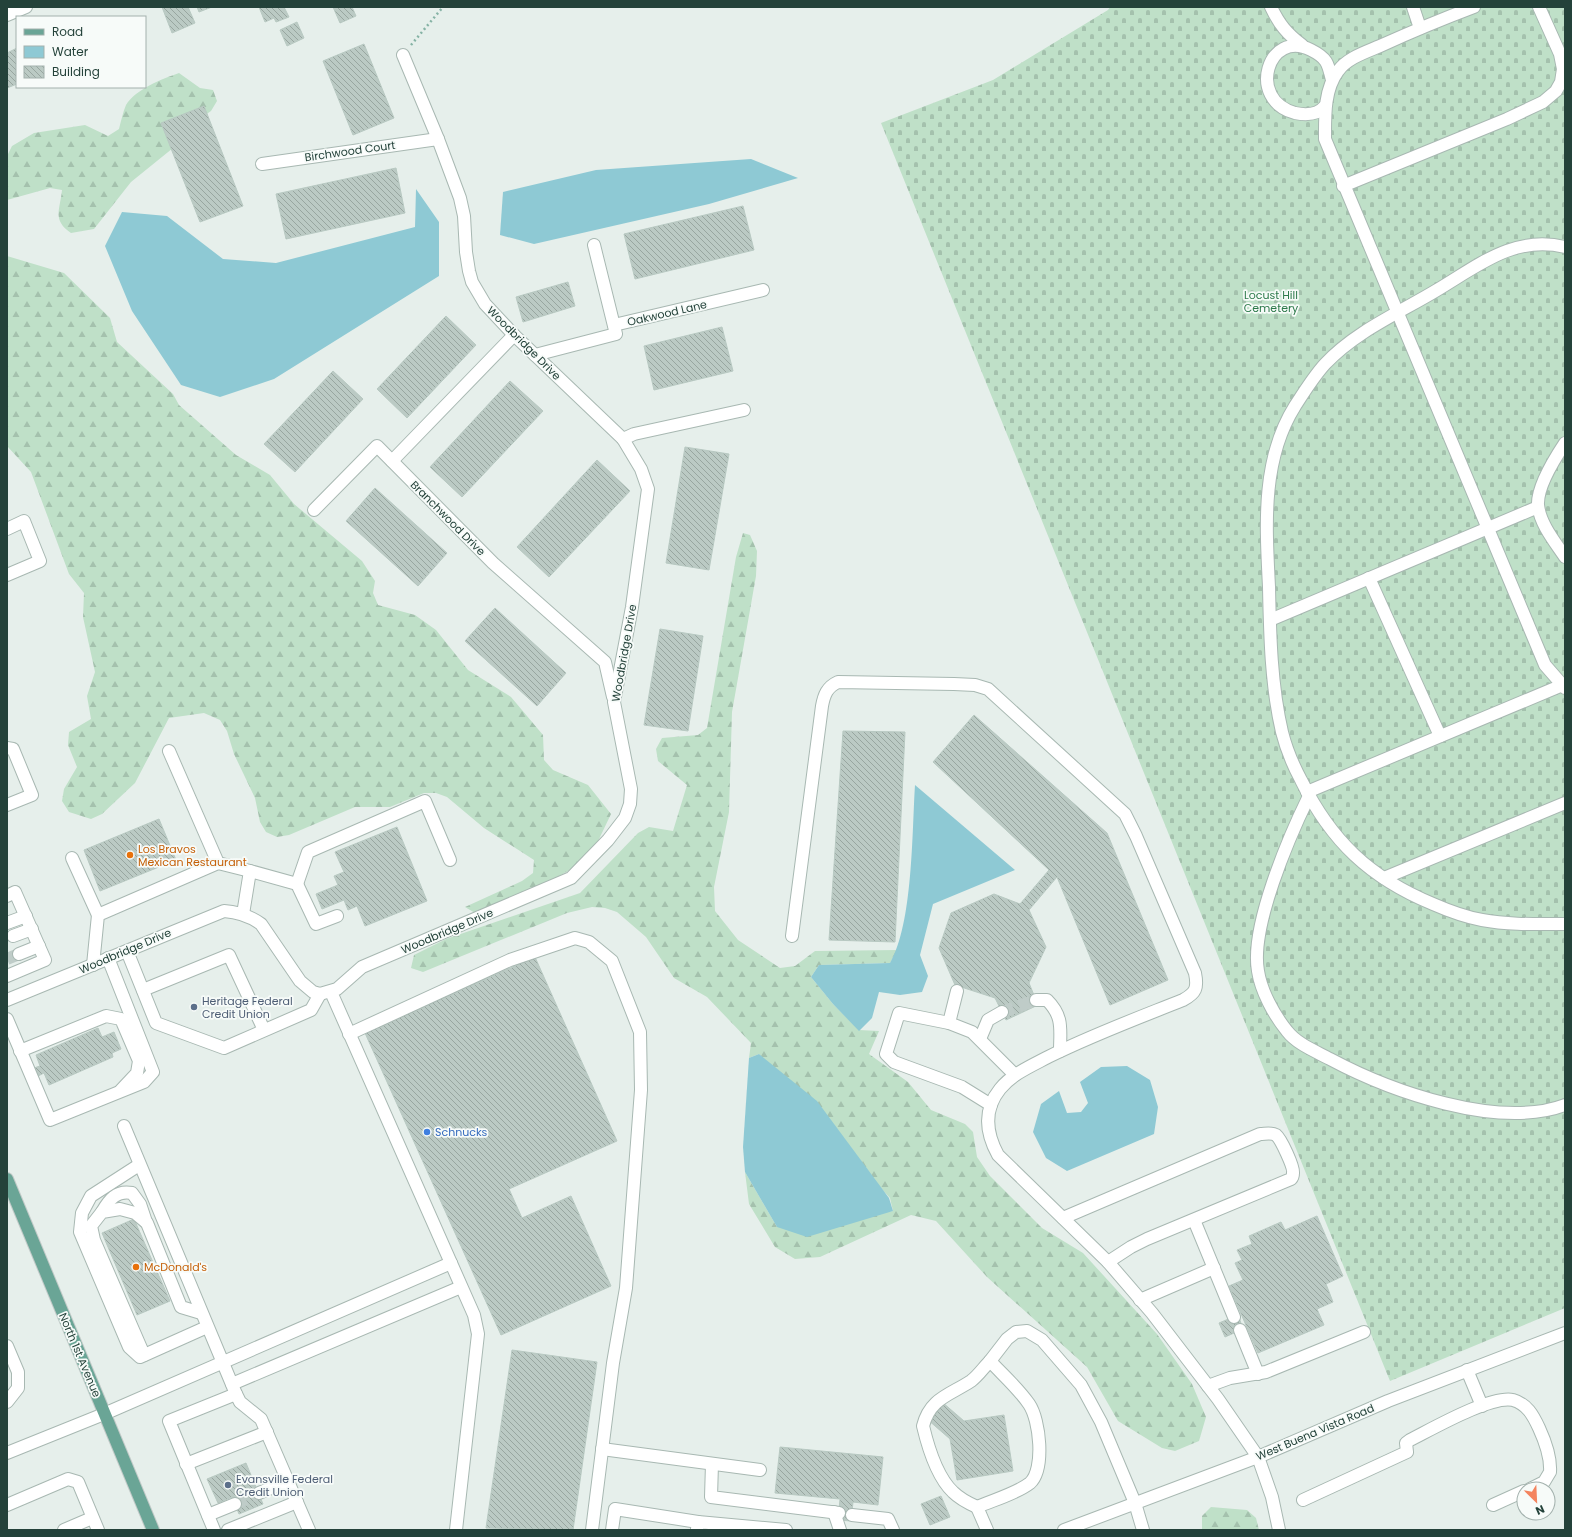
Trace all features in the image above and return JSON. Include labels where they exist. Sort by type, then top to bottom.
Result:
[{"type":"main road","name":"North 1st Avenue","points":[[7,1179],[153,1530]]},
{"type":"street","points":[[7,15],[26,7]]},
{"type":"street","points":[[1271,7],[1281,33],[1279,49],[1267,72],[1267,86],[1270,93],[1283,107],[1291,112],[1306,116],[1315,121],[1325,139],[1396,312],[1545,665],[1564,685],[1440,736],[1308,794],[1295,825],[1266,906],[1259,934],[1257,962],[1258,973],[1268,999],[1287,1032],[1306,1046],[1346,1068],[1423,1098],[1494,1112],[1530,1112],[1565,1105]]},
{"type":"street","points":[[1413,7],[1420,28]]},
{"type":"street","points":[[1327,61],[1343,62],[1420,28],[1474,7]]},
{"type":"street","points":[[1344,186],[1507,119],[1543,102],[1556,91],[1561,82],[1564,69],[1560,54],[1539,7]]},
{"type":"street","points":[[1278,22],[1288,35],[1327,61],[1332,80]]},
{"type":"street","points":[[1275,55],[1287,46],[1302,45]]},
{"type":"street","name":"Woodbridge Drive","points":[[7,1000],[218,912],[232,911],[243,914],[262,924],[300,981],[307,988],[325,993],[338,989],[362,967],[571,878],[585,865],[621,823],[630,804],[631,789],[629,771],[614,702],[632,607],[648,489],[641,469],[624,439],[514,335],[485,304],[472,282],[466,252],[464,216],[438,139],[403,55]]},
{"type":"street","points":[[1325,139],[1325,106],[1332,80],[1339,70],[1353,58]]},
{"type":"street","points":[[1306,116],[1322,110],[1325,106]]},
{"type":"street","name":"Birchwood Court","points":[[262,164],[438,139]]},
{"type":"street","points":[[1565,247],[1548,243],[1528,244],[1499,253],[1423,299],[1396,312],[1348,343],[1324,365],[1294,408],[1281,432],[1273,461],[1267,494],[1270,620],[1274,678],[1282,733],[1293,764],[1315,808],[1353,855],[1408,894],[1451,911],[1482,920],[1520,924],[1565,924]]},
{"type":"street","points":[[594,244],[614,325]]},
{"type":"street","name":"Oakwood Lane","points":[[535,355],[616,334],[614,325],[763,290]]},
{"type":"street","points":[[392,461],[514,335]]},
{"type":"street","points":[[624,439],[634,434],[744,410]]},
{"type":"street","points":[[1565,443],[1548,472],[1538,499],[1538,507],[1545,527],[1565,557]]},
{"type":"street","name":"Branchwood Drive","points":[[314,510],[377,446],[493,564],[605,662],[614,702]]},
{"type":"street","points":[[1270,620],[1538,507]]},
{"type":"street","points":[[7,529],[24,521],[40,561],[7,575]]},
{"type":"street","points":[[1370,578],[1440,736]]},
{"type":"street","points":[[792,936],[824,694],[832,684],[850,680],[974,685],[988,689],[1125,814],[1136,836],[1198,985],[1194,994],[1060,1051],[1015,1075],[999,1090],[991,1105],[987,1125],[990,1141],[998,1155],[1108,1262],[1208,1386],[1258,1457],[1272,1497],[1280,1530]]},
{"type":"street","points":[[7,748],[13,749],[32,795],[7,805]]},
{"type":"street","points":[[169,751],[218,863]]},
{"type":"street","points":[[337,916],[316,924],[297,884],[308,852],[425,801],[450,860]]},
{"type":"street","points":[[1384,878],[1565,803]]},
{"type":"street","points":[[72,858],[98,915],[93,964]]},
{"type":"street","points":[[98,915],[218,863],[297,884]]},
{"type":"street","points":[[243,914],[250,871]]},
{"type":"street","points":[[7,896],[15,892],[45,960],[7,976]]},
{"type":"street","points":[[7,923],[26,916]]},
{"type":"street","points":[[13,936],[32,929]]},
{"type":"street","points":[[349,1034],[510,960],[575,938],[589,942],[612,961],[640,1032],[641,1090],[626,1288],[613,1363],[592,1530]]},
{"type":"street","points":[[19,954],[39,946]]},
{"type":"street","points":[[127,951],[156,1023],[224,1048],[311,1010],[325,993],[349,1034],[474,1315],[478,1334],[456,1530]]},
{"type":"street","points":[[143,990],[228,955],[264,1030]]},
{"type":"street","points":[[7,1019],[50,1120],[144,1082],[153,1072],[108,958]]},
{"type":"street","points":[[949,1023],[957,991]]},
{"type":"street","points":[[1036,1000],[1047,1000],[1055,1008],[1060,1020],[1060,1051]]},
{"type":"street","points":[[980,1039],[988,1020],[1002,1012]]},
{"type":"street","points":[[991,1105],[962,1087],[894,1062],[886,1054],[899,1013],[949,1023],[972,1032],[1015,1075]]},
{"type":"street","points":[[20,1051],[106,1016],[121,1019],[139,1061],[137,1073],[119,1092]]},
{"type":"street","points":[[124,1126],[139,1165],[234,1389],[240,1402],[261,1419],[309,1530]]},
{"type":"street","points":[[1062,1218],[1260,1134],[1269,1133],[1276,1135],[1281,1141],[1293,1169],[1291,1179],[1131,1247],[1108,1262]]},
{"type":"street","points":[[139,1165],[91,1196],[82,1213],[80,1232],[129,1347],[140,1357],[207,1327]]},
{"type":"street","points":[[144,1355],[94,1240],[92,1226],[110,1198],[124,1191],[132,1193],[140,1204],[181,1307],[201,1313]]},
{"type":"street","points":[[102,1212],[120,1209],[135,1213],[147,1223]]},
{"type":"street","points":[[1194,1220],[1234,1317]]},
{"type":"street","points":[[7,1453],[104,1414],[451,1263]]},
{"type":"street","points":[[1140,1300],[1214,1268]]},
{"type":"street","points":[[214,1530],[169,1421],[234,1389],[461,1287]]},
{"type":"street","points":[[1240,1330],[1258,1374]]},
{"type":"street","points":[[987,1530],[977,1507],[963,1501],[952,1492],[944,1481],[923,1426],[925,1418],[940,1398],[973,1380],[1007,1339],[1016,1332],[1027,1331],[1042,1340],[1081,1385],[1102,1422],[1135,1503],[1143,1530]]},
{"type":"street","points":[[1208,1386],[1230,1378],[1274,1370],[1364,1332]]},
{"type":"street","name":"West Buena Vista Road","points":[[1064,1530],[1258,1457],[1388,1401],[1565,1332]]},
{"type":"street","points":[[7,1346],[18,1372],[18,1388],[7,1402]]},
{"type":"street","points":[[977,1507],[1030,1483],[1036,1475],[1039,1461],[1039,1439],[1030,1405],[990,1360]]},
{"type":"street","points":[[1467,1370],[1482,1406]]},
{"type":"street","points":[[1303,1500],[1407,1452],[1406,1443],[1410,1440],[1482,1406],[1501,1400],[1512,1400],[1524,1405],[1534,1416],[1543,1435],[1550,1472],[1545,1481]]},
{"type":"street","points":[[186,1464],[267,1432]]},
{"type":"street","points":[[602,1449],[760,1470]]},
{"type":"street","points":[[712,1464],[711,1497],[836,1512],[840,1530]]},
{"type":"street","points":[[7,1504],[68,1479],[78,1482],[98,1530]]},
{"type":"street","points":[[259,1493],[288,1481]]},
{"type":"street","points":[[1493,1506],[1516,1496]]},
{"type":"street","points":[[228,1530],[297,1502]]},
{"type":"street","points":[[208,1515],[235,1504]]},
{"type":"street","points":[[612,1530],[615,1509],[697,1526],[786,1530]]},
{"type":"street","points":[[852,1515],[888,1519],[892,1530]]},
{"type":"street","points":[[64,1530],[92,1518]]},
{"type":"path","points":[[403,55],[443,7]]},
{"type":"green space","name":"Locust Hill Cemetery","points":[[1110,7],[1565,7],[1565,1308],[1390,1381],[881,123],[993,80],[1108,10]]},
{"type":"green space","points":[[179,73],[200,88],[213,90],[217,101],[211,111],[192,124],[178,144],[131,182],[94,229],[71,233],[61,224],[59,219],[59,209],[62,190],[50,188],[7,200],[7,156],[12,146],[34,133],[85,125],[108,136],[119,129],[126,105],[130,99],[143,89]]},
{"type":"green space","points":[[7,256],[64,273],[110,318],[117,342],[173,394],[179,405],[236,455],[270,475],[294,504],[362,561],[375,581],[373,593],[378,605],[415,615],[436,630],[468,670],[511,697],[543,735],[544,760],[553,770],[588,785],[611,814],[590,858],[520,899],[475,913],[465,907],[522,881],[533,873],[534,860],[484,828],[447,797],[436,793],[424,793],[390,807],[355,807],[289,835],[277,837],[266,832],[260,822],[255,798],[234,754],[227,731],[220,720],[204,713],[169,718],[135,783],[102,814],[91,819],[69,812],[62,801],[64,789],[77,767],[68,745],[69,732],[91,719],[87,696],[95,672],[83,617],[84,593],[69,574],[31,472],[7,446]]},
{"type":"green space","points":[[743,533],[750,535],[757,551],[756,576],[732,712],[729,812],[714,887],[715,911],[738,940],[780,968],[795,966],[815,951],[897,950],[890,963],[819,965],[811,977],[833,1004],[859,1030],[879,1031],[869,1054],[908,1082],[931,1110],[965,1124],[973,1132],[977,1157],[990,1176],[1042,1228],[1083,1253],[1157,1334],[1192,1384],[1206,1417],[1199,1441],[1175,1451],[1162,1448],[1118,1421],[1087,1367],[987,1277],[936,1221],[911,1215],[820,1257],[795,1259],[775,1247],[749,1204],[745,1172],[777,1227],[893,1211],[890,1198],[759,1054],[749,1058],[751,1043],[707,997],[674,978],[646,937],[617,912],[605,908],[592,907],[567,913],[423,972],[411,968],[414,955],[446,939],[580,893],[638,833],[649,827],[673,831],[687,785],[658,761],[656,749],[662,738],[698,735],[707,728],[736,557]]},
{"type":"green space","points":[[1211,1507],[1247,1510],[1256,1518],[1259,1530],[1202,1530],[1202,1516]]},
{"type":"water","points":[[751,159],[798,178],[709,204],[534,244],[500,235],[503,192],[596,170]]},
{"type":"water","points":[[416,189],[439,222],[439,276],[274,379],[220,397],[181,385],[132,311],[105,246],[122,212],[167,216],[223,259],[276,263],[415,227]]},
{"type":"water","points":[[915,785],[1015,870],[933,904],[920,955],[928,976],[922,992],[900,995],[879,992],[872,1018],[859,1031],[833,1004],[811,977],[819,965],[890,963],[898,946],[907,902],[912,852]]},
{"type":"water","points":[[759,1054],[817,1101],[889,1198],[893,1211],[807,1237],[777,1227],[745,1172],[743,1147],[749,1058]]},
{"type":"water","points":[[1127,1066],[1150,1080],[1158,1107],[1154,1134],[1067,1171],[1046,1158],[1033,1132],[1041,1104],[1059,1091],[1067,1113],[1081,1112],[1088,1103],[1080,1082],[1101,1067]]},
{"type":"building","points":[[162,7],[188,7],[195,23],[172,33]]},
{"type":"building","points":[[197,7],[212,7],[199,12]]},
{"type":"building","points":[[259,7],[284,7],[289,17],[276,22],[274,18],[265,22]]},
{"type":"building","points":[[333,7],[352,7],[356,16],[340,23]]},
{"type":"building","points":[[297,22],[304,38],[287,46],[280,30]]},
{"type":"building","points":[[364,44],[394,118],[353,135],[323,61]]},
{"type":"building","points":[[16,48],[16,84],[7,88],[7,53]]},
{"type":"building","points":[[204,106],[243,206],[200,222],[161,123]]},
{"type":"building","points":[[396,168],[405,213],[286,239],[276,194]]},
{"type":"building","points":[[743,206],[754,250],[635,279],[624,234]]},
{"type":"building","points":[[568,282],[575,306],[523,322],[516,297]]},
{"type":"building","points":[[446,316],[476,345],[407,418],[377,389]]},
{"type":"building","points":[[722,327],[733,371],[654,390],[644,346]]},
{"type":"building","points":[[333,371],[363,399],[295,472],[264,444]]},
{"type":"building","points":[[510,381],[543,411],[462,497],[430,467]]},
{"type":"building","points":[[685,447],[729,454],[709,570],[666,563]]},
{"type":"building","points":[[597,460],[630,491],[549,577],[517,547]]},
{"type":"building","points":[[375,488],[447,553],[418,586],[346,521]]},
{"type":"building","points":[[495,608],[566,673],[537,706],[465,641]]},
{"type":"building","points":[[660,629],[703,636],[688,731],[644,725]]},
{"type":"building","points":[[974,715],[1107,833],[1168,980],[1110,1005],[1057,877],[1029,910],[1046,947],[1029,983],[1038,1005],[1006,1020],[995,998],[955,985],[939,948],[951,913],[994,894],[1020,904],[1049,870],[933,762]]},
{"type":"building","points":[[843,731],[905,732],[895,942],[829,940]]},
{"type":"building","name":"Los Bravos Mexican Restaurant","points":[[159,819],[176,860],[100,891],[84,850]]},
{"type":"building","points":[[397,827],[427,901],[365,926],[357,906],[348,910],[344,900],[322,909],[316,894],[338,885],[334,876],[344,872],[335,852]]},
{"type":"building","points":[[535,957],[617,1141],[509,1189],[522,1218],[571,1196],[611,1286],[501,1335],[365,1033]]},
{"type":"building","points":[[98,1028],[102,1037],[114,1032],[121,1049],[112,1053],[113,1057],[49,1085],[44,1073],[38,1076],[34,1068],[40,1066],[36,1055]]},
{"type":"building","points":[[1317,1216],[1343,1276],[1326,1284],[1333,1302],[1317,1309],[1324,1325],[1258,1353],[1229,1286],[1243,1280],[1235,1263],[1242,1260],[1237,1250],[1252,1244],[1249,1236],[1281,1222],[1285,1230]]},
{"type":"building","name":"McDonald's","points":[[134,1219],[170,1301],[137,1315],[102,1233]]},
{"type":"building","points":[[1238,1315],[1243,1329],[1225,1337],[1219,1323]]},
{"type":"building","points":[[512,1350],[597,1362],[573,1530],[486,1528]]},
{"type":"building","points":[[942,1402],[964,1421],[1004,1415],[1013,1471],[957,1480],[950,1439],[927,1419]]},
{"type":"building","points":[[780,1447],[883,1457],[878,1505],[853,1502],[851,1521],[838,1520],[840,1499],[775,1493]]},
{"type":"building","points":[[246,1463],[263,1504],[239,1514],[232,1497],[218,1503],[207,1479]]},
{"type":"building","points":[[941,1496],[950,1517],[930,1525],[921,1504]]},
{"type":"tunnel","points":[[7,959],[19,954]]},
{"type":"tunnel","points":[[1002,1012],[1036,1000]]},
{"type":"tunnel","points":[[235,1504],[259,1493]]},
{"type":"place","name":"Los Bravos Mexican Restaurant","points":[[130,855]]},
{"type":"place","name":"Heritage Federal Credit Union","points":[[194,1007]]},
{"type":"place","name":"Schnucks","points":[[427,1132]]},
{"type":"place","name":"McDonald's","points":[[136,1267]]},
{"type":"place","name":"Evansville Federal Credit Union","points":[[228,1485]]}]
